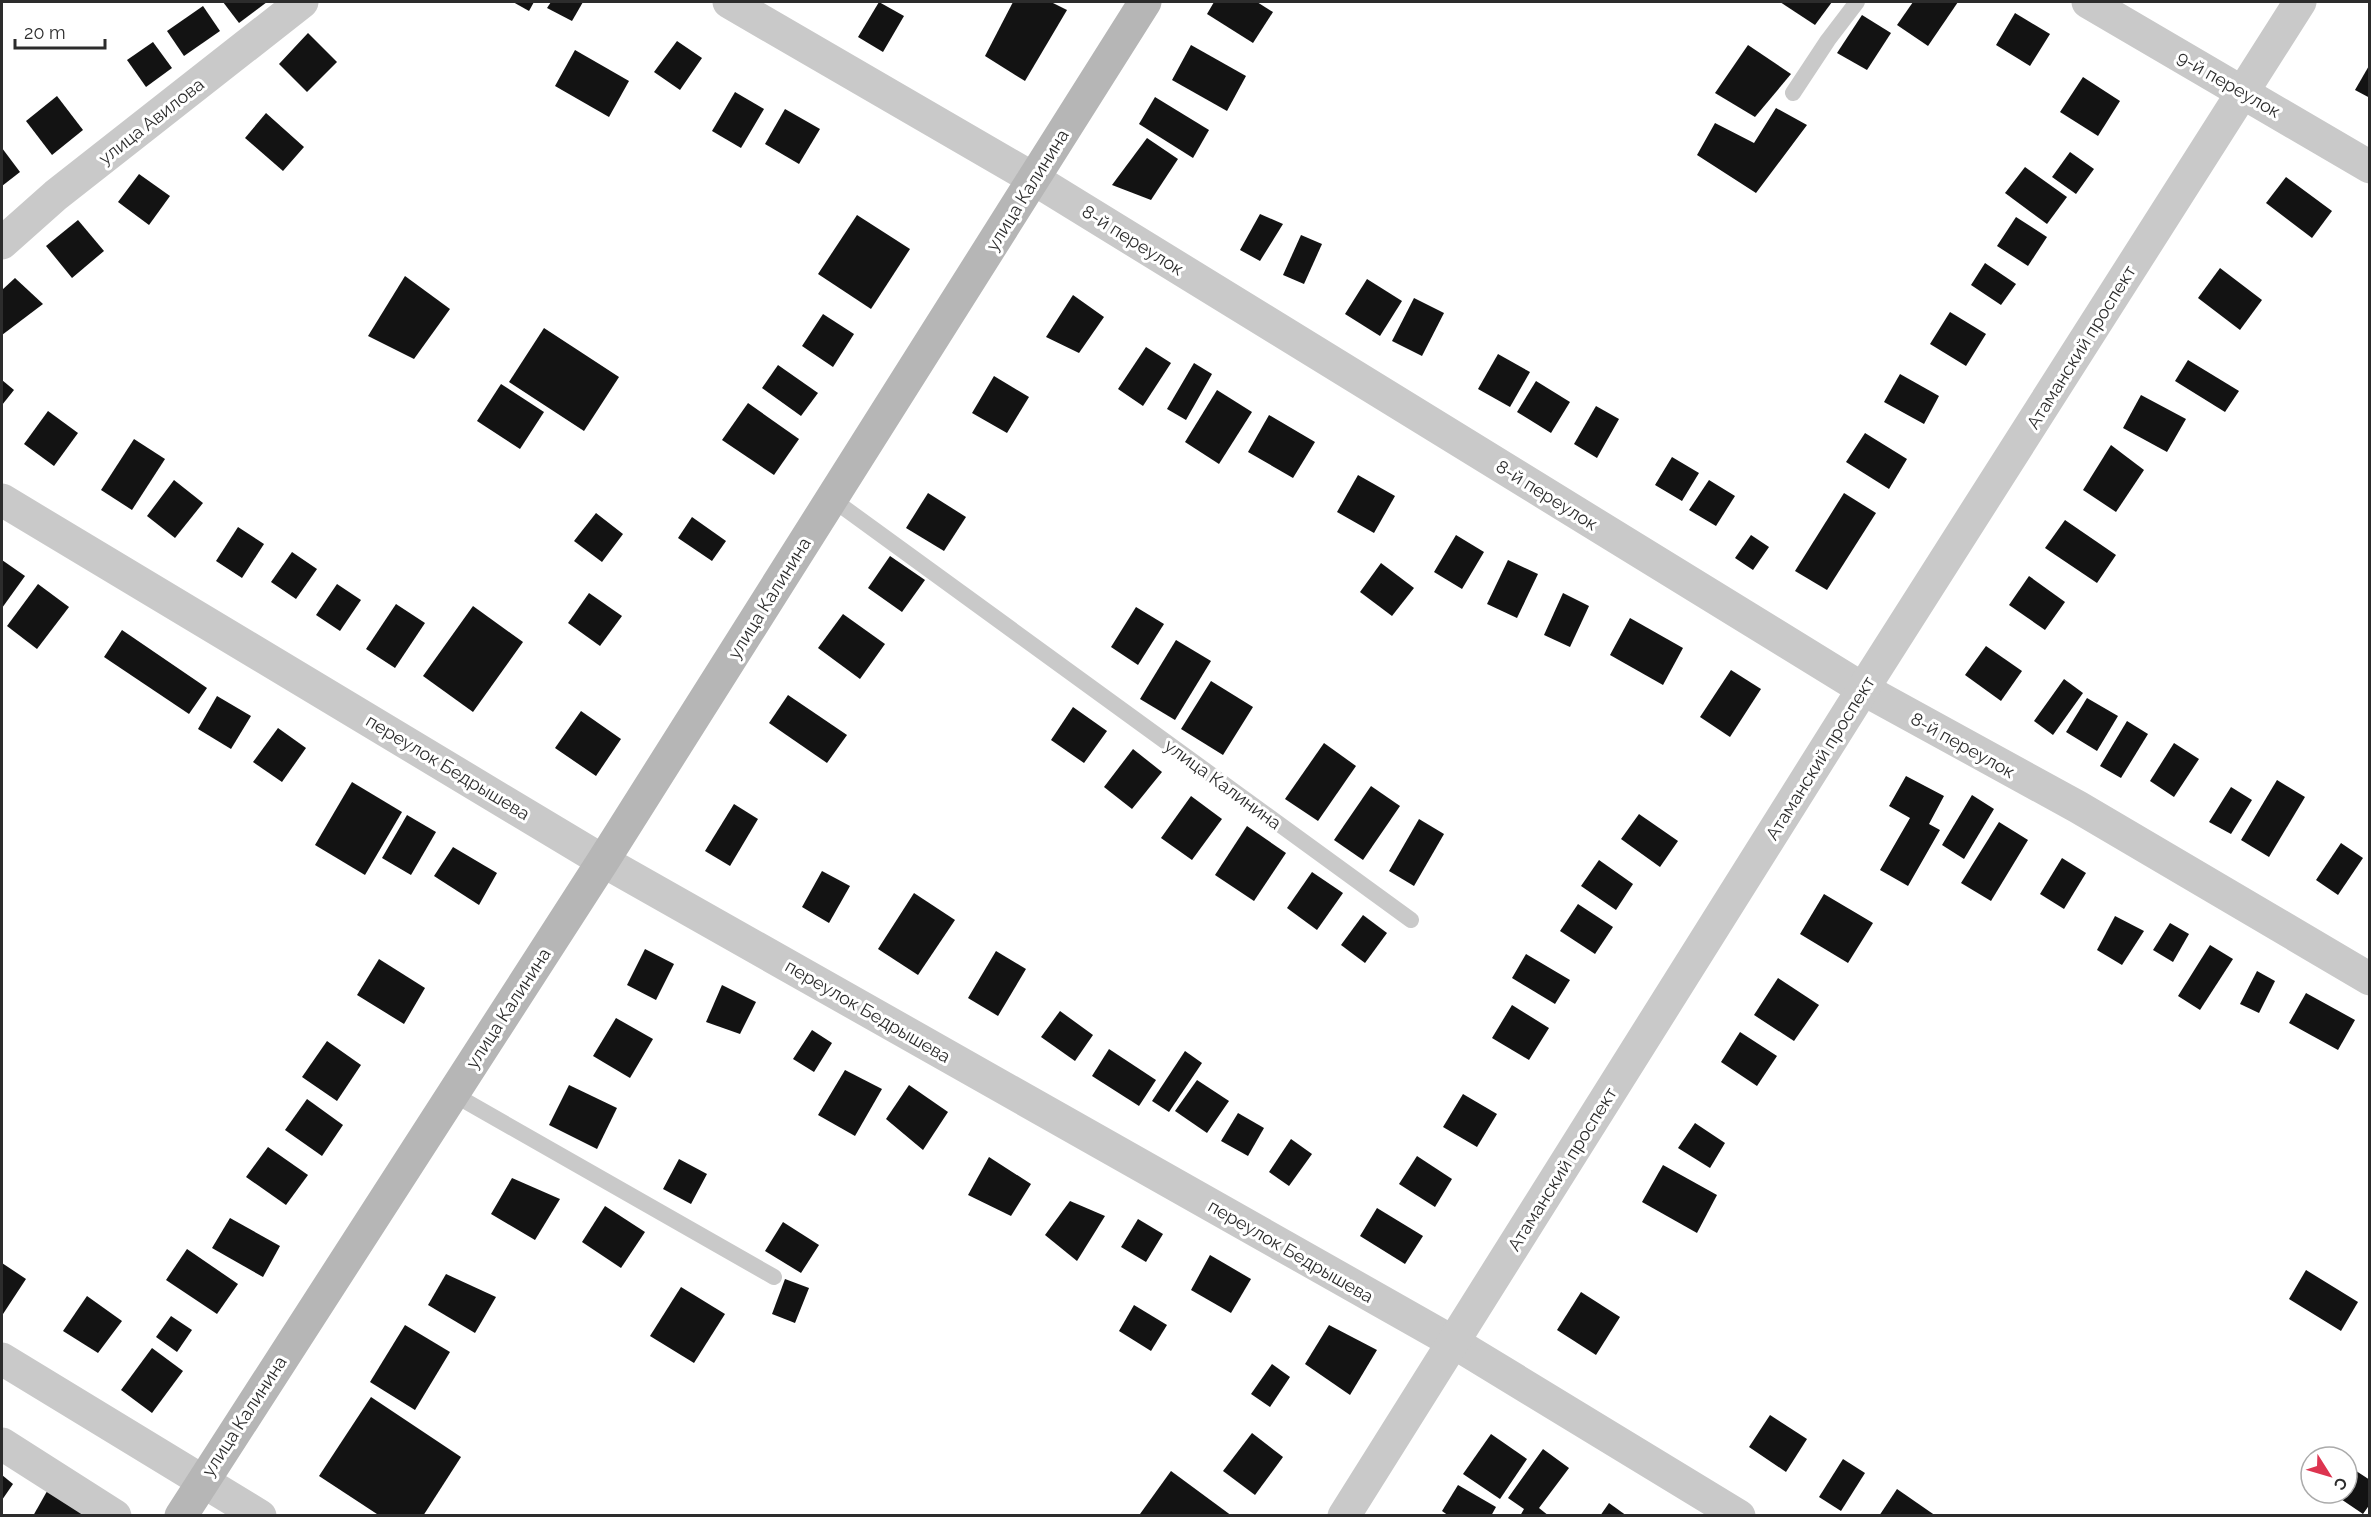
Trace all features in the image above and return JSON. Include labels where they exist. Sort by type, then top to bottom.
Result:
[{"type":"main road","name":"улица Калинина","points":[[181,1515],[603,861],[1145,2]]},
{"type":"street","name":"улица Авилова","points":[[2,243],[56,195],[302,2]]},
{"type":"street","name":"8-й переулок","points":[[729,2],[1034,179],[1863,689],[2078,807],[2370,979]]},
{"type":"street","name":"9-й переулок","points":[[2088,2],[2370,167]]},
{"type":"street","name":"Атаманский проспект","points":[[1344,1515],[1863,689],[2300,2]]},
{"type":"street","name":"переулок Бедрышева","points":[[2,500],[603,861],[1453,1342],[1739,1515]]},
{"type":"street","points":[[2,1359],[260,1515]]},
{"type":"street","points":[[2,1444],[114,1515]]},
{"type":"lane","points":[[1793,93],[1828,40],[1857,2]]},
{"type":"lane","name":"улица Калинина","points":[[832,499],[1411,920]]},
{"type":"lane","points":[[453,1094],[774,1277]]},
{"type":"building","points":[[223,2],[267,2],[239,23]]},
{"type":"building","points":[[513,2],[534,2],[529,11]]},
{"type":"building","points":[[551,2],[583,2],[572,21],[547,8]]},
{"type":"building","points":[[879,2],[904,16],[883,52],[858,37]]},
{"type":"building","points":[[1013,2],[1051,2],[1067,10],[1025,81],[985,56]]},
{"type":"building","points":[[1214,2],[1257,2],[1273,12],[1253,43],[1207,14]]},
{"type":"building","points":[[1780,2],[1832,2],[1815,25]]},
{"type":"building","points":[[1913,2],[1958,2],[1928,46],[1897,25]]},
{"type":"building","points":[[203,6],[220,31],[184,56],[167,31]]},
{"type":"building","points":[[2015,13],[2050,34],[2030,66],[1996,45]]},
{"type":"building","points":[[1862,15],[1891,33],[1867,70],[1837,53]]},
{"type":"building","points":[[308,33],[337,62],[307,92],[279,64]]},
{"type":"building","points":[[677,41],[702,58],[680,90],[654,72]]},
{"type":"building","points":[[153,42],[172,68],[146,87],[127,60]]},
{"type":"building","points":[[1191,45],[1246,76],[1227,111],[1172,80]]},
{"type":"building","points":[[1748,45],[1791,74],[1755,117],[1715,93]]},
{"type":"building","points":[[575,50],[629,81],[609,117],[555,86]]},
{"type":"building","points":[[2370,64],[2370,98],[2355,90]]},
{"type":"building","points":[[2083,77],[2120,101],[2098,136],[2060,112]]},
{"type":"building","points":[[735,92],[764,109],[741,148],[712,131]]},
{"type":"building","points":[[57,96],[83,130],[52,155],[26,121]]},
{"type":"building","points":[[1155,97],[1209,130],[1193,158],[1139,124]]},
{"type":"building","points":[[1776,108],[1807,125],[1756,193],[1697,155],[1715,123],[1754,143]]},
{"type":"building","points":[[785,109],[820,129],[799,164],[765,144]]},
{"type":"building","points":[[266,113],[304,147],[283,171],[245,138]]},
{"type":"building","points":[[1147,138],[1178,159],[1151,200],[1112,185]]},
{"type":"building","points":[[2,148],[20,172],[2,186]]},
{"type":"building","points":[[2070,152],[2094,169],[2076,194],[2052,177]]},
{"type":"building","points":[[2025,167],[2067,197],[2047,224],[2005,193]]},
{"type":"building","points":[[139,174],[170,196],[149,225],[118,202]]},
{"type":"building","points":[[2286,177],[2332,211],[2312,238],[2266,203]]},
{"type":"building","points":[[1260,214],[1283,224],[1260,261],[1240,250]]},
{"type":"building","points":[[857,215],[910,249],[871,309],[818,274]]},
{"type":"building","points":[[2016,217],[2047,237],[2028,266],[1997,246]]},
{"type":"building","points":[[78,220],[104,251],[72,278],[46,246]]},
{"type":"building","points":[[1301,235],[1322,244],[1304,284],[1283,275]]},
{"type":"building","points":[[1985,263],[2016,284],[2001,305],[1971,285]]},
{"type":"building","points":[[2220,268],[2262,300],[2240,330],[2198,298]]},
{"type":"building","points":[[405,276],[450,309],[414,359],[368,336]]},
{"type":"building","points":[[15,278],[43,304],[2,335],[2,290]]},
{"type":"building","points":[[1367,279],[1402,301],[1380,336],[1345,314]]},
{"type":"building","points":[[1073,295],[1104,317],[1079,353],[1046,337]]},
{"type":"building","points":[[1414,298],[1444,313],[1422,356],[1392,341]]},
{"type":"building","points":[[1950,312],[1986,334],[1966,366],[1930,344]]},
{"type":"building","points":[[823,314],[854,334],[833,367],[802,346]]},
{"type":"building","points":[[544,328],[619,377],[584,431],[509,382]]},
{"type":"building","points":[[1146,347],[1171,363],[1143,406],[1118,389]]},
{"type":"building","points":[[1498,354],[1530,372],[1510,407],[1478,389]]},
{"type":"building","points":[[2188,360],[2239,391],[2225,412],[2175,381]]},
{"type":"building","points":[[1194,363],[1212,374],[1186,420],[1167,409]]},
{"type":"building","points":[[778,365],[818,393],[801,416],[762,388]]},
{"type":"building","points":[[1900,374],[1939,396],[1924,424],[1884,402]]},
{"type":"building","points":[[994,376],[1029,397],[1007,433],[972,413]]},
{"type":"building","points":[[2,380],[14,390],[2,405]]},
{"type":"building","points":[[1536,381],[1570,402],[1551,433],[1517,412]]},
{"type":"building","points":[[501,384],[544,412],[520,449],[477,421]]},
{"type":"building","points":[[1217,390],[1252,412],[1219,464],[1185,442]]},
{"type":"building","points":[[2141,395],[2186,419],[2167,452],[2123,428]]},
{"type":"building","points":[[748,403],[799,439],[774,475],[722,440]]},
{"type":"building","points":[[1596,406],[1619,419],[1597,458],[1574,444]]},
{"type":"building","points":[[48,411],[78,433],[54,466],[24,444]]},
{"type":"building","points":[[1269,415],[1315,442],[1293,478],[1248,452]]},
{"type":"building","points":[[1865,433],[1907,459],[1889,489],[1846,462]]},
{"type":"building","points":[[134,439],[165,459],[132,510],[101,490]]},
{"type":"building","points":[[2111,445],[2144,470],[2116,512],[2083,490]]},
{"type":"building","points":[[1672,457],[1699,473],[1682,501],[1655,485]]},
{"type":"building","points":[[1358,475],[1395,496],[1374,533],[1337,512]]},
{"type":"building","points":[[174,480],[203,503],[175,538],[147,516]]},
{"type":"building","points":[[1709,480],[1735,496],[1716,526],[1689,510]]},
{"type":"building","points":[[928,493],[966,517],[944,551],[906,528]]},
{"type":"building","points":[[1844,493],[1876,513],[1827,590],[1795,571]]},
{"type":"building","points":[[596,513],[623,534],[602,562],[574,541]]},
{"type":"building","points":[[692,517],[726,541],[712,561],[678,538]]},
{"type":"building","points":[[2065,520],[2116,555],[2097,583],[2045,548]]},
{"type":"building","points":[[238,527],[264,544],[242,578],[216,561]]},
{"type":"building","points":[[1456,535],[1484,552],[1462,589],[1434,572]]},
{"type":"building","points":[[1751,535],[1769,547],[1753,570],[1735,558]]},
{"type":"building","points":[[292,552],[317,569],[296,599],[271,582]]},
{"type":"building","points":[[890,556],[925,580],[902,612],[868,588]]},
{"type":"building","points":[[2,560],[25,576],[2,608]]},
{"type":"building","points":[[1508,560],[1538,574],[1517,618],[1487,604]]},
{"type":"building","points":[[1381,563],[1414,588],[1392,616],[1360,592]]},
{"type":"building","points":[[2029,576],[2065,602],[2045,630],[2009,605]]},
{"type":"building","points":[[38,584],[69,607],[37,649],[7,626]]},
{"type":"building","points":[[337,584],[361,600],[340,631],[316,615]]},
{"type":"building","points":[[589,593],[622,616],[600,646],[568,623]]},
{"type":"building","points":[[1563,593],[1589,606],[1570,647],[1544,635]]},
{"type":"building","points":[[396,604],[425,623],[395,668],[366,649]]},
{"type":"building","points":[[473,606],[523,642],[473,712],[423,676]]},
{"type":"building","points":[[1136,607],[1164,624],[1138,665],[1111,647]]},
{"type":"building","points":[[843,614],[885,644],[860,679],[818,648]]},
{"type":"building","points":[[1630,618],[1683,648],[1663,685],[1610,655]]},
{"type":"building","points":[[122,630],[207,688],[189,714],[104,657]]},
{"type":"building","points":[[1176,640],[1211,661],[1175,720],[1140,699]]},
{"type":"building","points":[[1986,646],[2022,671],[2001,701],[1965,675]]},
{"type":"building","points":[[1731,670],[1761,689],[1730,737],[1700,717]]},
{"type":"building","points":[[2064,679],[2083,693],[2053,735],[2034,721]]},
{"type":"building","points":[[1211,681],[1253,707],[1223,755],[1181,729]]},
{"type":"building","points":[[788,695],[847,735],[827,763],[769,723]]},
{"type":"building","points":[[217,696],[251,716],[231,749],[198,729]]},
{"type":"building","points":[[2087,698],[2118,716],[2097,751],[2066,732]]},
{"type":"building","points":[[1073,707],[1107,731],[1084,763],[1051,740]]},
{"type":"building","points":[[581,711],[621,739],[596,776],[555,748]]},
{"type":"building","points":[[2127,721],[2148,734],[2121,778],[2100,766]]},
{"type":"building","points":[[278,728],[306,748],[282,782],[253,762]]},
{"type":"building","points":[[1324,743],[1356,766],[1318,821],[1285,799]]},
{"type":"building","points":[[2174,743],[2199,759],[2174,797],[2150,781]]},
{"type":"building","points":[[1133,749],[1162,772],[1132,809],[1104,787]]},
{"type":"building","points":[[1906,776],[1944,796],[1929,824],[1940,830],[1908,886],[1880,870],[1910,818],[1889,806]]},
{"type":"building","points":[[2277,780],[2305,797],[2269,857],[2241,840]]},
{"type":"building","points":[[352,782],[402,812],[365,875],[315,845]]},
{"type":"building","points":[[1371,786],[1400,806],[1363,860],[1334,840]]},
{"type":"building","points":[[2231,787],[2252,800],[2231,834],[2209,822]]},
{"type":"building","points":[[1972,795],[1994,809],[1964,859],[1942,845]]},
{"type":"building","points":[[1191,796],[1222,819],[1192,860],[1161,838]]},
{"type":"building","points":[[734,804],[758,819],[730,866],[705,851]]},
{"type":"building","points":[[1639,814],[1678,841],[1660,867],[1621,839]]},
{"type":"building","points":[[407,815],[436,832],[411,875],[382,858]]},
{"type":"building","points":[[1419,819],[1444,834],[1414,886],[1389,871]]},
{"type":"building","points":[[1999,822],[2028,840],[1991,901],[1961,883]]},
{"type":"building","points":[[1247,826],[1286,853],[1254,901],[1215,875]]},
{"type":"building","points":[[2341,843],[2363,858],[2338,895],[2316,880]]},
{"type":"building","points":[[453,847],[497,873],[479,905],[434,876]]},
{"type":"building","points":[[2062,858],[2086,873],[2064,909],[2040,894]]},
{"type":"building","points":[[1599,860],[1633,884],[1616,910],[1581,886]]},
{"type":"building","points":[[822,871],[850,886],[829,923],[802,907]]},
{"type":"building","points":[[1312,872],[1343,893],[1317,930],[1287,908]]},
{"type":"building","points":[[914,893],[955,920],[918,975],[878,949]]},
{"type":"building","points":[[1824,894],[1873,923],[1848,963],[1800,934]]},
{"type":"building","points":[[1578,904],[1613,927],[1595,954],[1560,931]]},
{"type":"building","points":[[1363,915],[1387,933],[1365,963],[1341,945]]},
{"type":"building","points":[[2115,916],[2144,931],[2122,965],[2097,950]]},
{"type":"building","points":[[2170,923],[2189,934],[2173,962],[2153,950]]},
{"type":"building","points":[[2210,945],[2233,959],[2200,1010],[2178,996]]},
{"type":"building","points":[[645,949],[674,964],[656,1000],[627,985]]},
{"type":"building","points":[[996,951],[1026,969],[998,1016],[968,998]]},
{"type":"building","points":[[1526,954],[1570,980],[1555,1004],[1512,978]]},
{"type":"building","points":[[379,959],[425,988],[404,1024],[357,995]]},
{"type":"building","points":[[2257,971],[2275,981],[2259,1013],[2240,1004]]},
{"type":"building","points":[[1778,978],[1819,1005],[1794,1041],[1754,1015]]},
{"type":"building","points":[[722,985],[756,1002],[740,1034],[706,1022]]},
{"type":"building","points":[[2306,993],[2355,1020],[2338,1050],[2289,1023]]},
{"type":"building","points":[[1512,1005],[1549,1028],[1529,1060],[1492,1038]]},
{"type":"building","points":[[1060,1011],[1093,1035],[1075,1061],[1041,1037]]},
{"type":"building","points":[[616,1018],[653,1039],[630,1078],[593,1056]]},
{"type":"building","points":[[812,1030],[832,1043],[814,1072],[793,1059]]},
{"type":"building","points":[[1740,1032],[1777,1056],[1757,1086],[1721,1062]]},
{"type":"building","points":[[327,1041],[361,1065],[337,1101],[302,1077]]},
{"type":"building","points":[[1109,1049],[1156,1080],[1139,1106],[1092,1076]]},
{"type":"building","points":[[1185,1051],[1202,1063],[1169,1112],[1152,1101]]},
{"type":"building","points":[[845,1070],[882,1089],[855,1136],[818,1115]]},
{"type":"building","points":[[1197,1080],[1229,1101],[1207,1133],[1175,1111]]},
{"type":"building","points":[[569,1085],[617,1108],[597,1149],[549,1125]]},
{"type":"building","points":[[909,1085],[948,1112],[923,1150],[886,1119]]},
{"type":"building","points":[[1463,1094],[1497,1114],[1477,1147],[1443,1127]]},
{"type":"building","points":[[307,1099],[343,1125],[322,1156],[285,1130]]},
{"type":"building","points":[[1238,1113],[1264,1128],[1248,1156],[1221,1141]]},
{"type":"building","points":[[1695,1123],[1725,1143],[1710,1168],[1678,1148]]},
{"type":"building","points":[[1291,1139],[1312,1154],[1289,1186],[1269,1172]]},
{"type":"building","points":[[268,1147],[308,1175],[286,1205],[246,1177]]},
{"type":"building","points":[[1417,1156],[1452,1179],[1435,1207],[1399,1184]]},
{"type":"building","points":[[989,1157],[1031,1184],[1011,1216],[968,1195]]},
{"type":"building","points":[[679,1159],[707,1174],[691,1204],[663,1189]]},
{"type":"building","points":[[1663,1165],[1717,1195],[1697,1233],[1642,1202]]},
{"type":"building","points":[[512,1178],[560,1199],[535,1240],[491,1214]]},
{"type":"building","points":[[1070,1201],[1105,1216],[1077,1261],[1045,1235]]},
{"type":"building","points":[[605,1206],[645,1232],[621,1268],[582,1242]]},
{"type":"building","points":[[1377,1208],[1423,1236],[1405,1264],[1360,1236]]},
{"type":"building","points":[[230,1218],[280,1246],[263,1277],[212,1248]]},
{"type":"building","points":[[1138,1219],[1163,1234],[1146,1262],[1121,1247]]},
{"type":"building","points":[[783,1222],[819,1245],[801,1273],[765,1251]]},
{"type":"building","points":[[187,1249],[238,1284],[217,1314],[166,1280]]},
{"type":"building","points":[[1210,1255],[1251,1279],[1231,1313],[1191,1290]]},
{"type":"building","points":[[2,1263],[26,1279],[3,1314],[2,1312]]},
{"type":"building","points":[[2306,1270],[2358,1302],[2341,1331],[2289,1299]]},
{"type":"building","points":[[446,1274],[496,1297],[475,1333],[428,1305]]},
{"type":"building","points":[[785,1279],[809,1288],[795,1323],[772,1314]]},
{"type":"building","points":[[681,1287],[725,1314],[694,1363],[650,1336]]},
{"type":"building","points":[[1581,1292],[1620,1317],[1596,1355],[1557,1330]]},
{"type":"building","points":[[87,1296],[122,1321],[98,1353],[63,1331]]},
{"type":"building","points":[[1134,1305],[1167,1325],[1151,1351],[1119,1331]]},
{"type":"building","points":[[171,1316],[192,1330],[177,1352],[156,1337]]},
{"type":"building","points":[[405,1325],[450,1352],[415,1410],[370,1382]]},
{"type":"building","points":[[1329,1325],[1377,1350],[1350,1395],[1305,1364]]},
{"type":"building","points":[[152,1348],[183,1371],[152,1413],[121,1390]]},
{"type":"building","points":[[1272,1364],[1290,1377],[1270,1407],[1251,1394]]},
{"type":"building","points":[[371,1397],[461,1457],[423,1516],[380,1516],[319,1476]]},
{"type":"building","points":[[1770,1415],[1807,1439],[1786,1472],[1749,1447]]},
{"type":"building","points":[[1252,1433],[1283,1457],[1255,1495],[1223,1471]]},
{"type":"building","points":[[1491,1434],[1527,1459],[1500,1499],[1463,1474]]},
{"type":"building","points":[[1543,1449],[1569,1468],[1539,1508],[1549,1516],[1520,1516],[1524,1509],[1508,1498]]},
{"type":"building","points":[[1843,1459],[1865,1473],[1841,1511],[1819,1497]]},
{"type":"building","points":[[1171,1471],[1232,1516],[1142,1516],[1140,1514]]},
{"type":"building","points":[[2359,1473],[2370,1480],[2370,1504],[2363,1514],[2350,1505],[2359,1505]]},
{"type":"building","points":[[2,1475],[13,1484],[2,1500]]},
{"type":"building","points":[[1458,1485],[1496,1507],[1491,1516],[1449,1516],[1442,1511]]},
{"type":"building","points":[[50,1486],[99,1516],[33,1516]]},
{"type":"building","points":[[1897,1489],[1936,1516],[1879,1516]]},
{"type":"building","points":[[1609,1503],[1627,1516],[1600,1516]]}]
